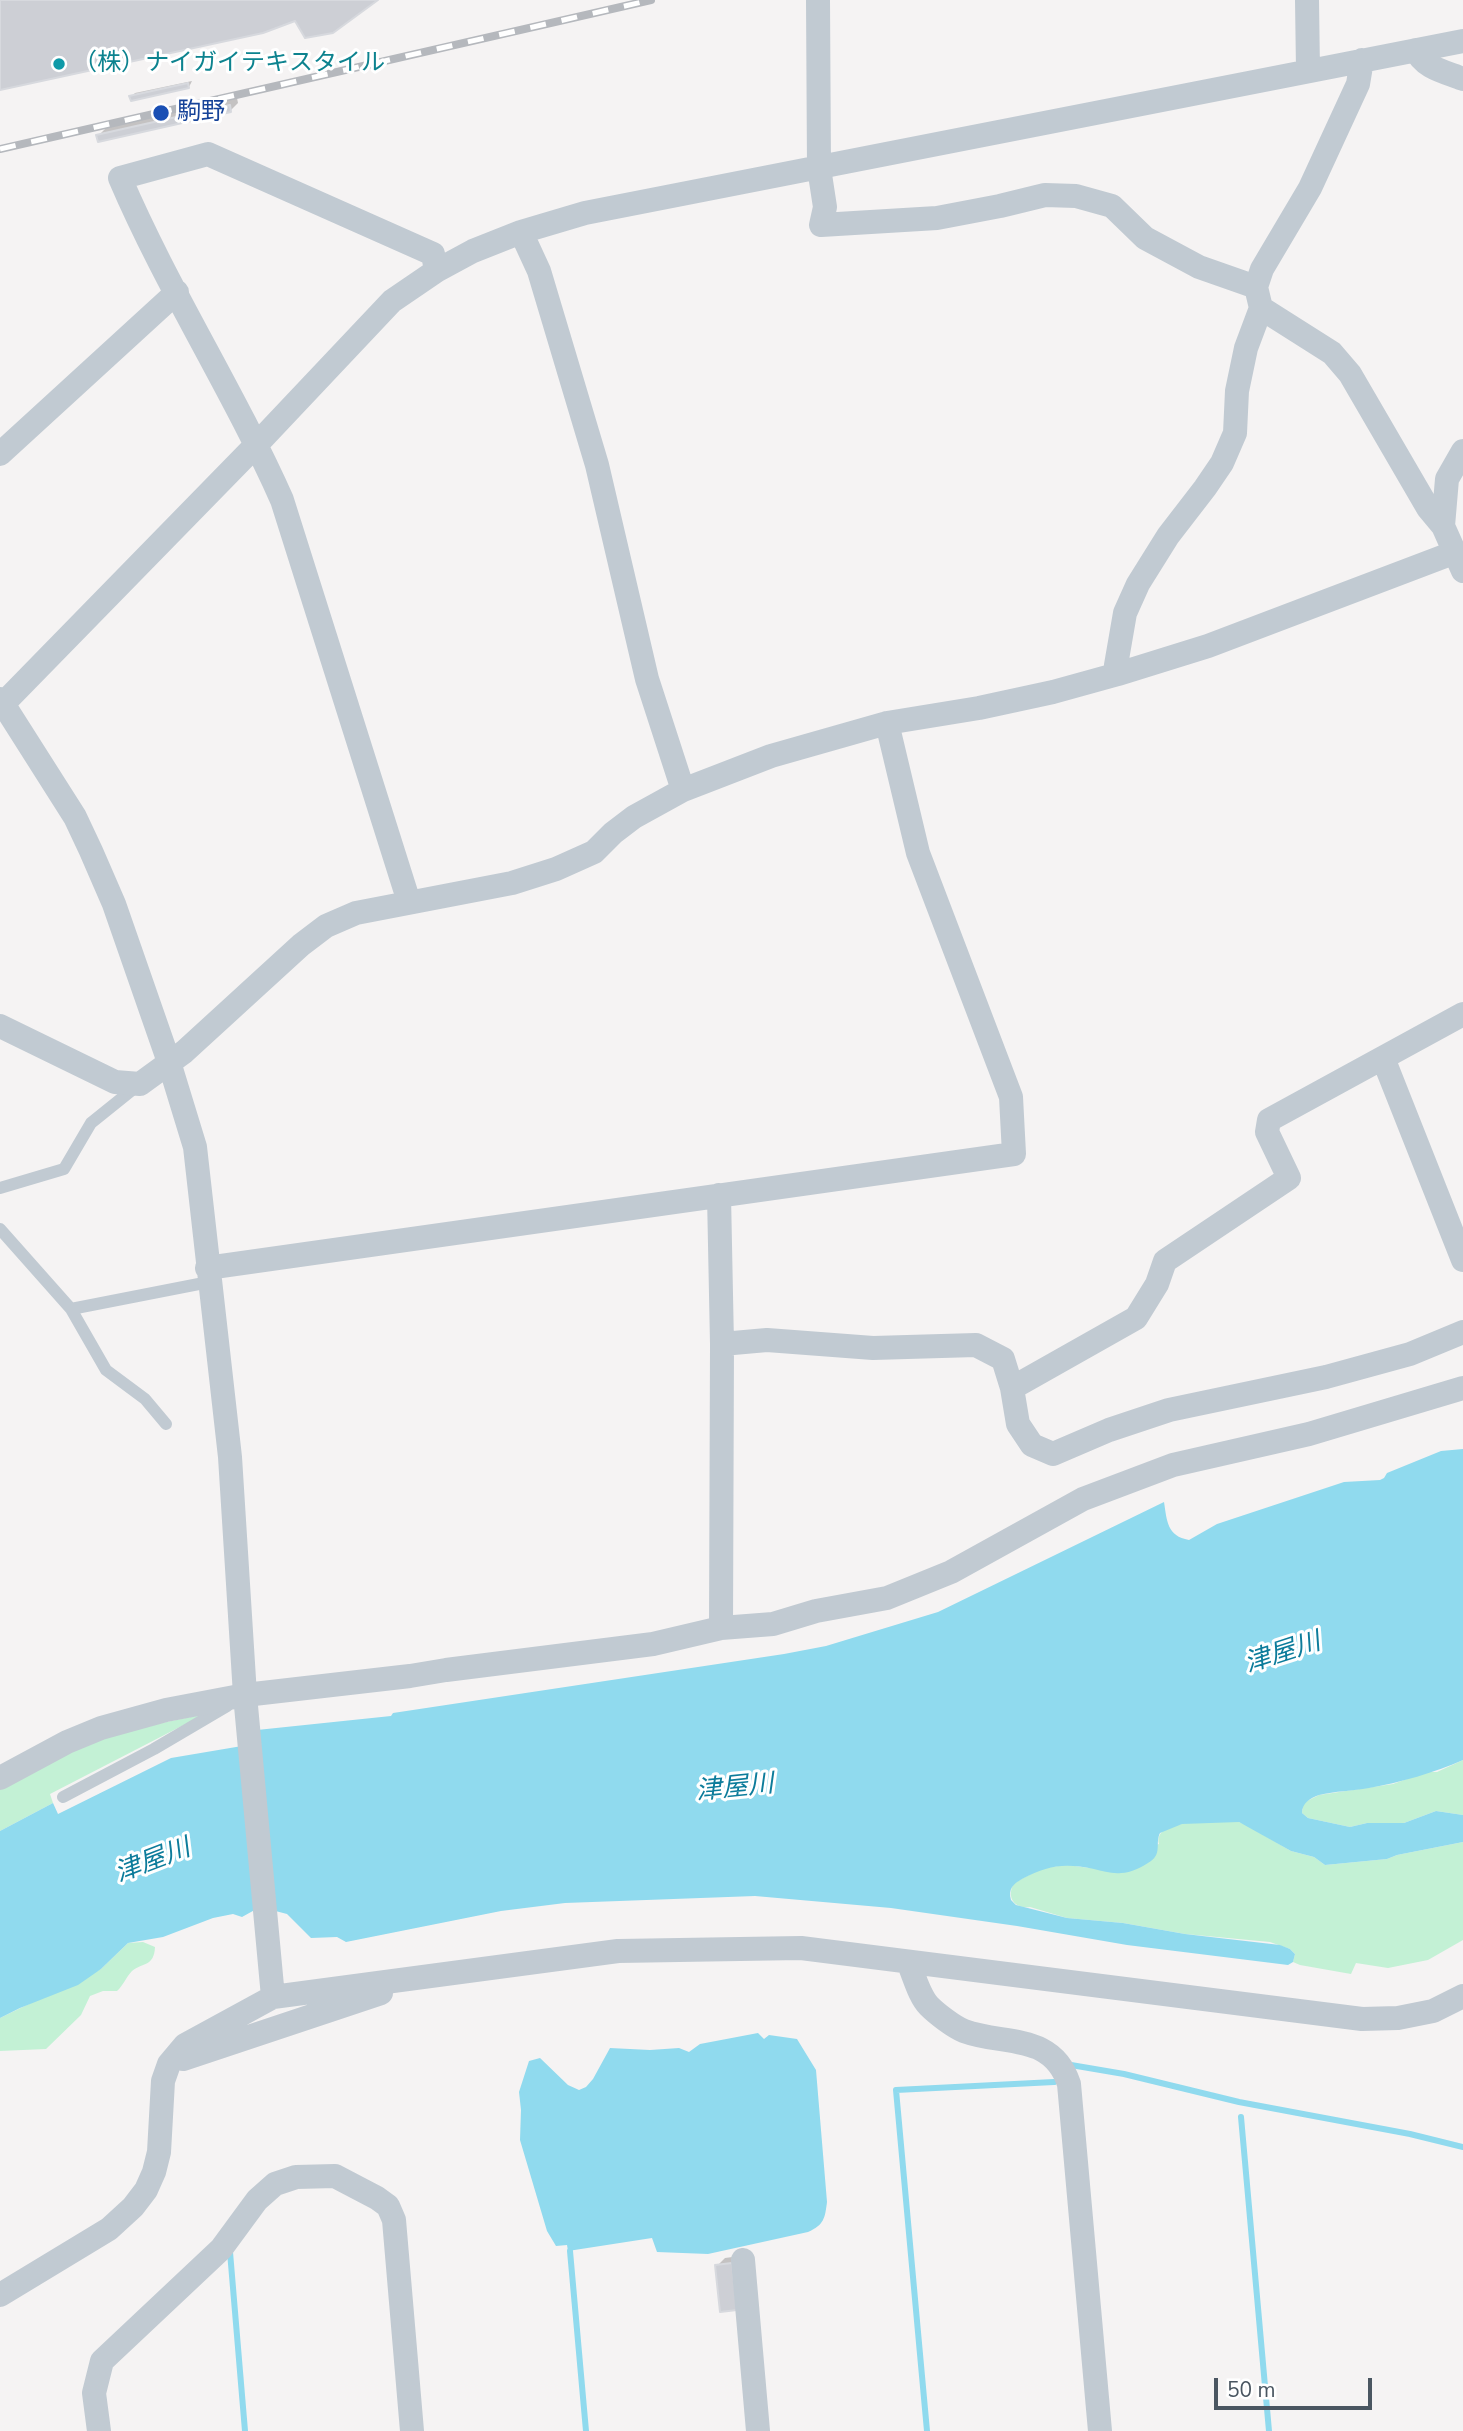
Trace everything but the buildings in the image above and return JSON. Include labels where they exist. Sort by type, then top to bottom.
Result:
[{"type":"street","points":[[0,1026],[115,1082],[140,1084],[184,1052],[301,945],[326,926],[356,913],[512,883],[556,869],[594,852],[634,817],[683,790],[771,756],[887,723],[979,708],[1118,674],[1458,562],[1443,526],[1428,508],[1350,374],[1332,354],[1259,297],[1145,238],[1112,206],[1076,196],[1045,195],[937,218],[821,225],[825,207],[819,167],[818,0]]},
{"type":"street","points":[[1307,0],[1308,70]]},
{"type":"street","points":[[272,1987],[245,1695],[230,1457],[195,1147],[169,1062],[114,904],[91,851],[75,817],[1,703],[257,444],[392,301],[436,271],[473,251],[521,232],[585,214],[1463,41]]},
{"type":"street","points":[[1416,50],[1420,59],[1463,79]]},
{"type":"street","points":[[1118,674],[1116,665],[1125,613],[1138,584],[1168,536],[1217,471],[1235,433],[1237,391],[1259,297],[1262,269],[1310,188],[1358,84],[1362,60]]},
{"type":"street","points":[[409,902],[282,500],[257,444],[138,221],[120,178],[208,154],[433,254],[436,271]]},
{"type":"street","points":[[521,232],[539,271],[597,465],[647,679],[683,790]]},
{"type":"street","points":[[0,454],[177,292]]},
{"type":"street","points":[[1443,526],[1447,479],[1463,451]]},
{"type":"street","points":[[208,1275],[719,1195],[1014,1154],[1011,1097],[918,853],[887,723]]},
{"type":"street","points":[[1013,1388],[1136,1318],[1157,1284],[1165,1261],[1289,1178],[1267,1132],[1269,1120],[1463,1014]]},
{"type":"street","points":[[1383,1058],[1463,1260]]},
{"type":"street","points":[[719,1195],[722,1344],[721,1629]]},
{"type":"street","points":[[722,1344],[767,1340],[873,1348],[976,1345],[1003,1359],[1013,1388],[1018,1424],[1032,1445],[1053,1454],[1109,1430],[1169,1410],[1326,1377],[1410,1354],[1463,1332]]},
{"type":"street","points":[[0,1778],[66,1742],[101,1728],[166,1710],[245,1695],[653,1644],[721,1629],[774,1624],[816,1611],[887,1598],[951,1572],[1083,1499],[1160,1470],[1309,1434],[1463,1388]]},
{"type":"street","points":[[0,2295],[108,2229],[133,2207],[146,2190],[156,2162],[163,2081],[169,2064],[185,2045],[272,1987],[516,1964],[618,1951],[801,1948],[1362,2019],[1398,2018],[1433,2011],[1463,1996]]},
{"type":"street","points":[[908,1962],[928,2005],[963,2031],[1027,2042],[1049,2054],[1065,2071],[1069,2084],[1100,2431]]},
{"type":"street","points":[[169,2064],[378,1994],[516,1964]]},
{"type":"street","points":[[99,2431],[94,2393],[102,2361],[221,2249],[257,2200],[275,2184],[296,2177],[316,2175],[335,2176],[377,2197],[388,2206],[394,2220],[412,2431]]},
{"type":"street","points":[[743,2260],[758,2431]]},
{"type":"lane","points":[[0,1188],[64,1169],[91,1123],[140,1084]]},
{"type":"lane","points":[[0,1230],[71,1308],[106,1370],[145,1399],[166,1424]]},
{"type":"lane","points":[[71,1308],[208,1275]]},
{"type":"lane","points":[[63,1797],[154,1749],[245,1695]]},
{"type":"green space","points":[[205,1714],[50,1794],[53,1803],[0,1831],[0,1787],[99,1736]]},
{"type":"green space","points":[[1463,1760],[1463,1815],[1436,1811],[1404,1823],[1367,1823],[1350,1827],[1308,1818],[1302,1813],[1303,1803],[1319,1795],[1393,1784],[1426,1772],[1437,1772]]},
{"type":"green space","points":[[1220,1821],[1239,1822],[1291,1851],[1314,1857],[1325,1865],[1387,1859],[1463,1842],[1463,1940],[1428,1960],[1388,1968],[1356,1963],[1351,1974],[1300,1965],[1293,1962],[1295,1954],[1290,1949],[1270,1942],[1067,1918],[1020,1906],[1011,1897],[1014,1883],[1042,1868],[1067,1865],[1090,1868],[1159,1844],[1159,1836],[1172,1826]]},
{"type":"green space","points":[[143,1942],[155,1947],[153,1958],[132,1971],[117,1991],[103,1991],[90,1996],[81,2015],[46,2049],[0,2051],[0,2018],[101,1969],[128,1943]]},
{"type":"water","name":"津屋川","points":[[1463,1449],[1463,1760],[1393,1783],[1319,1795],[1307,1801],[1302,1813],[1308,1818],[1350,1827],[1367,1823],[1404,1823],[1436,1811],[1463,1815],[1463,1842],[1387,1859],[1325,1865],[1314,1857],[1291,1851],[1239,1822],[1182,1824],[1160,1833],[1154,1858],[1133,1871],[1114,1873],[1083,1867],[1057,1867],[1022,1879],[1011,1890],[1011,1900],[1016,1905],[1067,1918],[1280,1945],[1295,1954],[1293,1962],[1288,1965],[1127,1945],[891,1908],[755,1896],[565,1903],[501,1911],[346,1942],[337,1937],[311,1938],[287,1914],[260,1907],[242,1917],[233,1914],[213,1918],[163,1937],[128,1943],[101,1969],[78,1985],[0,2018],[0,1831],[53,1803],[58,1814],[171,1758],[242,1746],[257,1730],[391,1716],[393,1713],[826,1646],[938,1612],[1164,1502],[1169,1527],[1176,1535],[1189,1540],[1217,1524],[1344,1482],[1380,1480],[1387,1473],[1441,1451]]},
{"type":"water","points":[[758,2033],[764,2039],[769,2035],[797,2039],[816,2070],[827,2202],[821,2224],[808,2232],[708,2254],[657,2252],[652,2238],[568,2251],[567,2245],[556,2246],[547,2231],[520,2140],[519,2092],[529,2061],[540,2058],[568,2085],[579,2090],[593,2079],[610,2048],[679,2048],[689,2052],[700,2044]]},
{"type":"waterway","points":[[1071,2065],[1463,2147]]},
{"type":"waterway","points":[[927,2431],[896,2090],[1054,2082]]},
{"type":"waterway","points":[[1241,2117],[1269,2431]]},
{"type":"waterway","points":[[570,2251],[586,2431]]},
{"type":"waterway","points":[[230,2252],[245,2431]]},
{"type":"railway","points":[[0,149],[651,0]]},
{"type":"place","name":"（株）ナイガイテキスタイル","points":[[59,64]]},
{"type":"place","name":"駒野","points":[[161,113]]}]
